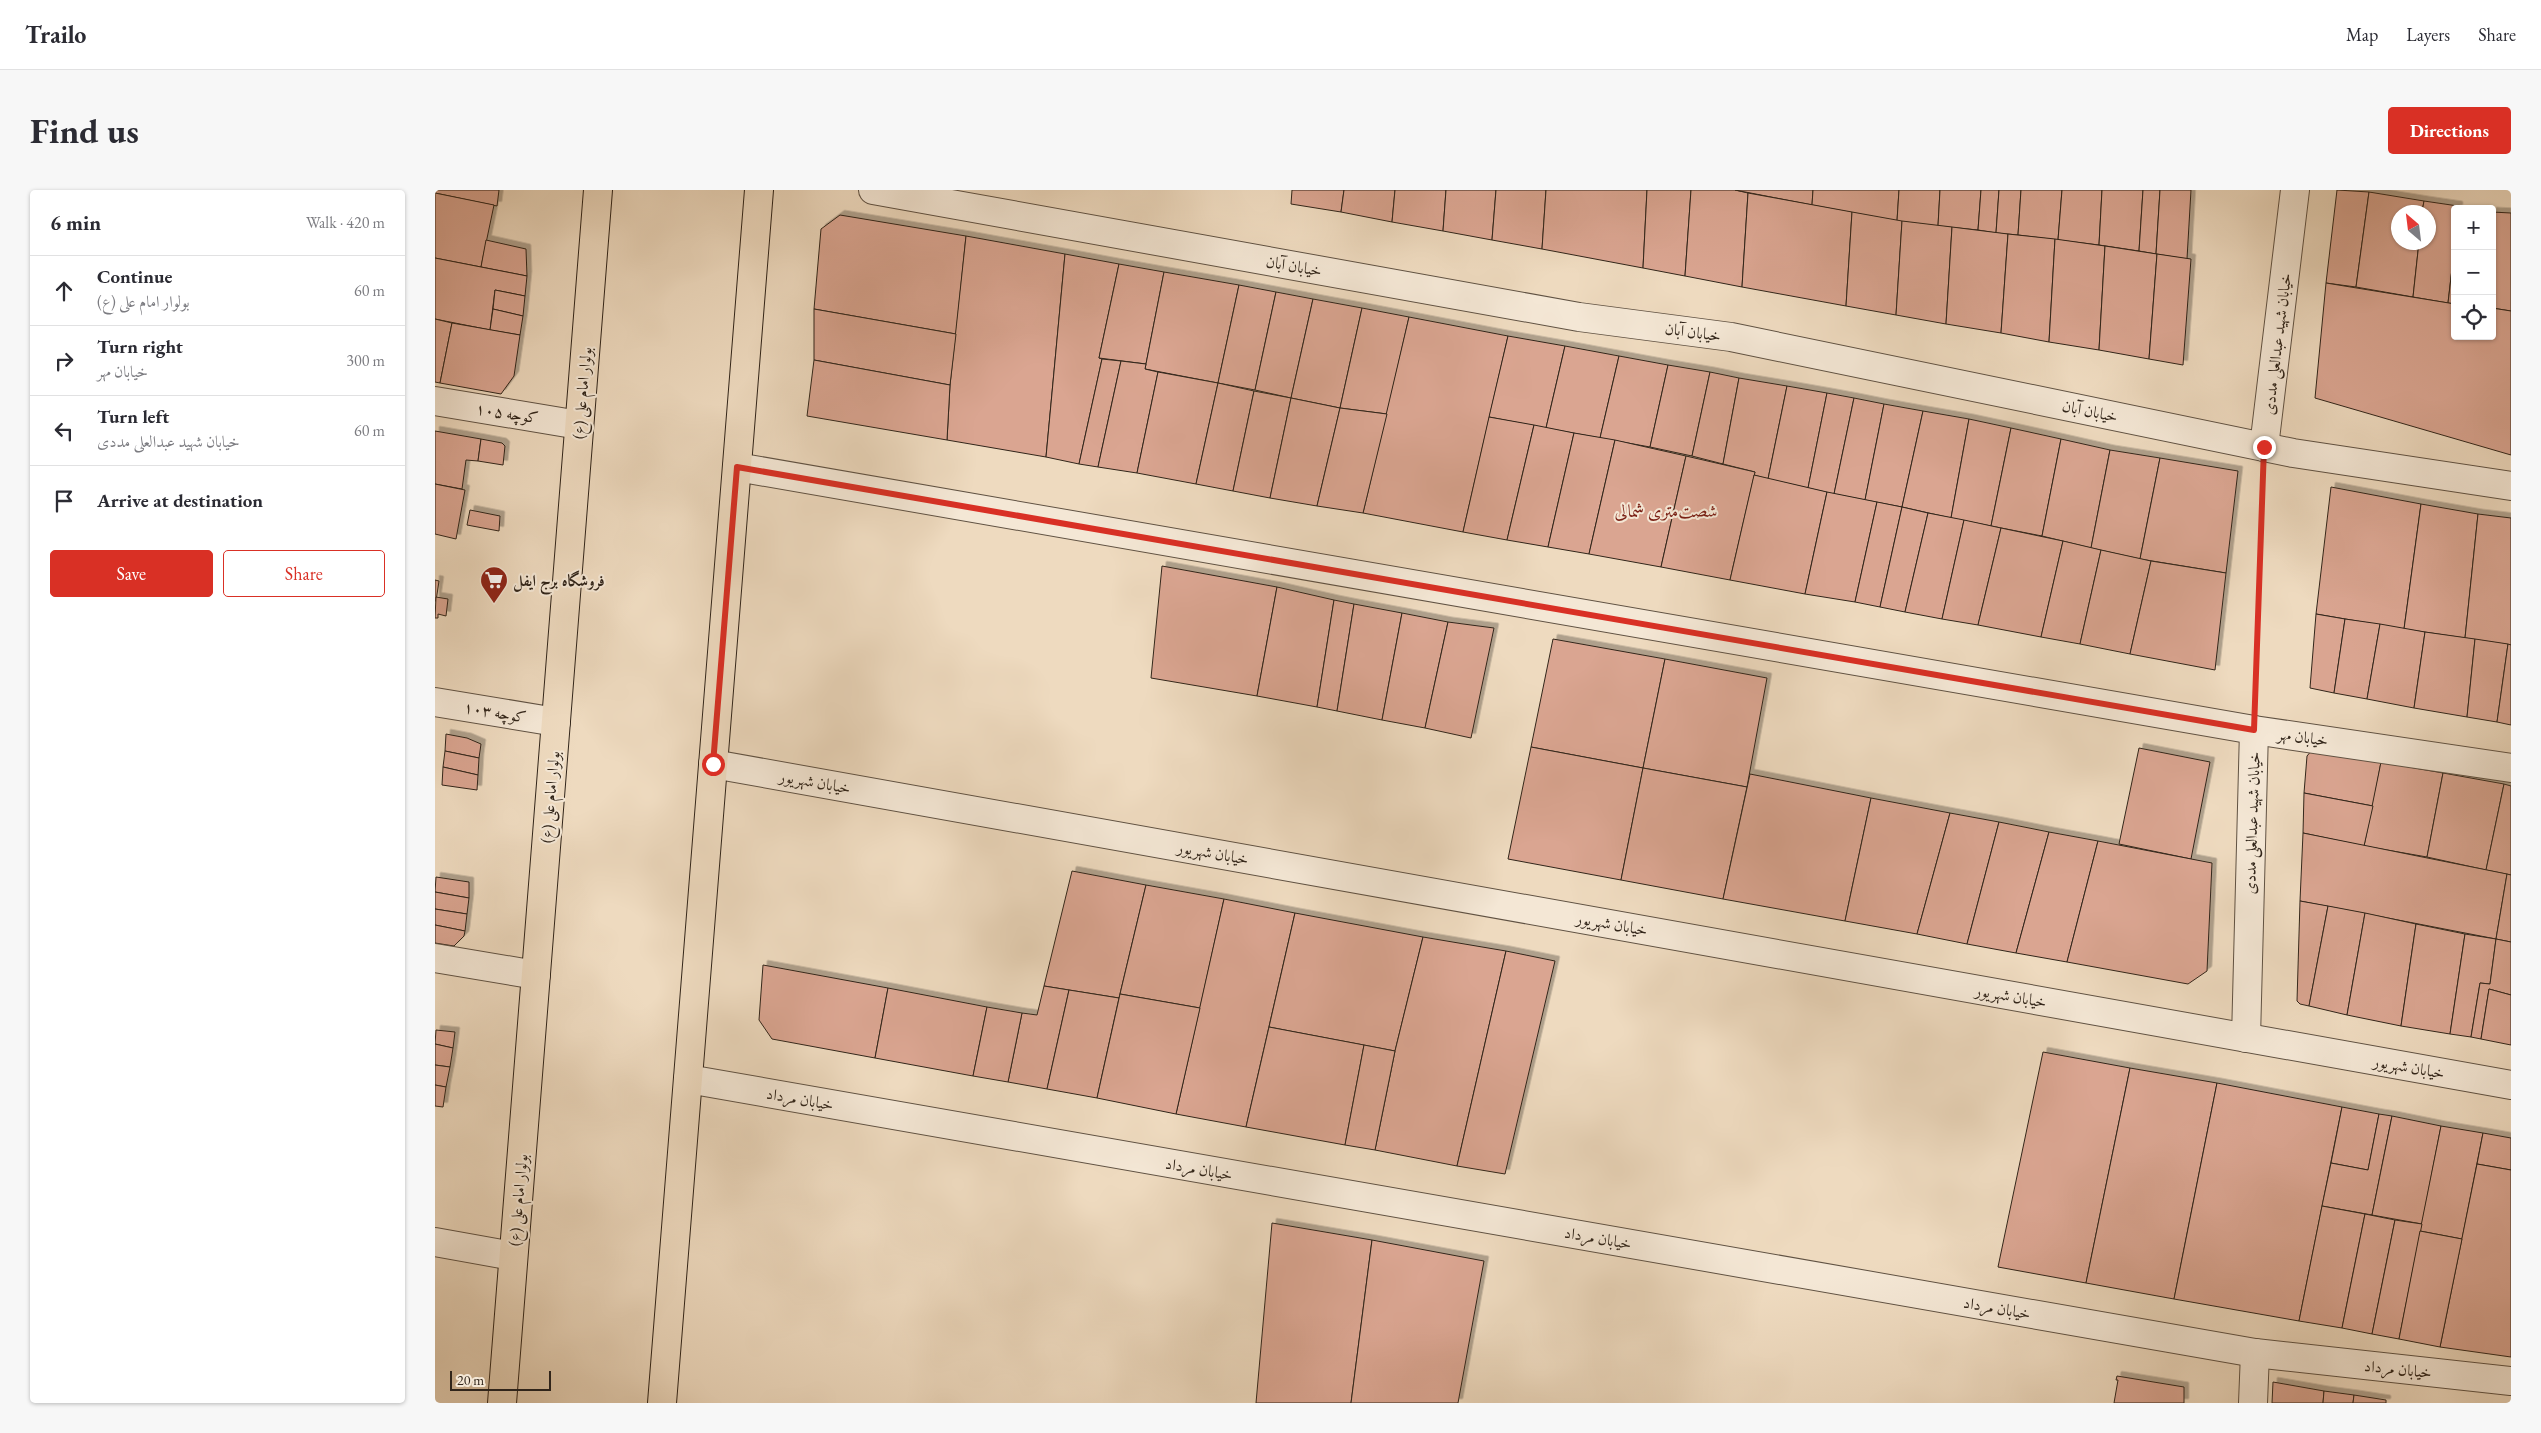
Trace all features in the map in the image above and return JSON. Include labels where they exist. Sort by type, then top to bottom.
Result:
[{"type":"main road","name":"بولوار امام علی (ع)","points":[[502,1403],[598,190]]},
{"type":"main road","points":[[662,1403],[759,190]]},
{"type":"street","name":"خیابان آبان","points":[[873,190],[1579,317],[1731,337],[2264,447],[2511,486]]},
{"type":"street","name":"خیابان شهید عبدالعلی مددی","points":[[2264,447],[2295,190]]},
{"type":"street","name":"کوچه ۱۰۵","points":[[435,402],[579,426]]},
{"type":"street","name":"خیابان مهر","points":[[737,467],[2254,730],[2511,768]]},
{"type":"street","name":"کوچه ۱۰۳","points":[[435,702],[556,722]]},
{"type":"street","name":"خیابان شهید عبدالعلی مددی","points":[[2246,1038],[2254,730]]},
{"type":"street","name":"خیابان شهریور","points":[[713,764],[2511,1085]]},
{"type":"street","points":[[435,958],[536,975]]},
{"type":"street","name":"خیابان مرداد","points":[[688,1079],[2255,1353],[2511,1381]]},
{"type":"street","points":[[435,1242],[513,1256]]},
{"type":"street","points":[[2253,1403],[2255,1353]]},
{"type":"path","name":"خیابان شهید عبدالعلی مددی","points":[[2254,730],[2264,447]]},
{"type":"building","points":[[435,190],[499,190],[497,206],[435,193]]},
{"type":"building","points":[[1292,190],[1344,190],[1341,212],[1291,204]]},
{"type":"building","points":[[1344,190],[1395,190],[1392,222],[1341,212]]},
{"type":"building","points":[[1395,190],[1446,190],[1443,231],[1392,222]]},
{"type":"building","points":[[1446,190],[1496,190],[1492,240],[1443,231]]},
{"type":"building","points":[[1496,190],[1546,190],[1542,249],[1492,240]]},
{"type":"building","points":[[1546,190],[1647,190],[1643,268],[1542,249]]},
{"type":"building","points":[[1647,190],[1691,190],[1685,276],[1643,268]]},
{"type":"building","points":[[1691,190],[1735,190],[1748,193],[1742,287],[1685,276]]},
{"type":"building","points":[[1735,190],[1813,190],[1812,205]]},
{"type":"building","points":[[1813,190],[1899,190],[1897,221],[1812,205]]},
{"type":"building","points":[[1899,190],[1940,190],[1938,226],[1897,221]]},
{"type":"building","points":[[1940,190],[1981,190],[1978,230],[1938,226]]},
{"type":"building","points":[[1981,190],[1999,190],[1996,233],[1978,230]]},
{"type":"building","points":[[1999,190],[2021,190],[2018,235],[1996,233]]},
{"type":"building","points":[[2021,190],[2062,190],[2058,240],[2018,235]]},
{"type":"building","points":[[2062,190],[2102,190],[2099,245],[2058,240]]},
{"type":"building","points":[[2102,190],[2143,190],[2139,251],[2099,245]]},
{"type":"building","points":[[2143,190],[2160,190],[2156,254],[2139,251]]},
{"type":"building","points":[[2160,190],[2191,190],[2187,259],[2156,254]]},
{"type":"building","points":[[2337,190],[2369,192],[2356,287],[2326,283]]},
{"type":"building","points":[[2369,192],[2424,201],[2423,205],[2391,205],[2391,250],[2418,250],[2413,297],[2356,287]]},
{"type":"building","points":[[435,193],[494,205],[481,267],[435,258]]},
{"type":"building","points":[[1748,193],[1852,212],[1846,306],[1742,287]]},
{"type":"building","points":[[2424,201],[2451,205],[2451,277],[2448,303],[2413,297],[2418,250],[2436,250],[2436,205],[2423,205]]},
{"type":"building","points":[[1852,212],[1902,221],[1896,315],[1846,306]]},
{"type":"building","points":[[2496,212],[2511,213],[2511,311],[2496,309]]},
{"type":"building","points":[[840,215],[966,236],[956,334],[814,309],[821,229]]},
{"type":"building","points":[[1902,221],[1952,227],[1946,324],[1896,315]]},
{"type":"building","points":[[1952,227],[2008,234],[2001,333],[1946,324]]},
{"type":"building","points":[[2008,234],[2055,239],[2049,342],[2001,333]]},
{"type":"building","points":[[966,236],[1065,254],[1046,457],[947,440],[950,385]]},
{"type":"building","points":[[2055,239],[2105,246],[2099,350],[2049,342]]},
{"type":"building","points":[[486,240],[526,249],[527,276],[481,267]]},
{"type":"building","points":[[2105,246],[2157,254],[2149,359],[2099,350]]},
{"type":"building","points":[[1065,254],[1119,264],[1099,358],[1102,359],[1079,464],[1046,457]]},
{"type":"building","points":[[2157,254],[2191,259],[2183,365],[2149,359]]},
{"type":"building","points":[[435,258],[527,276],[525,296],[495,290],[490,330],[435,319]]},
{"type":"building","points":[[1119,264],[1164,272],[1146,364],[1099,358]]},
{"type":"building","points":[[1164,272],[1239,285],[1218,383],[1145,369]]},
{"type":"building","points":[[2451,277],[2451,303],[2448,303]]},
{"type":"building","points":[[2326,283],[2451,303],[2451,340],[2496,340],[2496,309],[2511,311],[2511,455],[2315,398]]},
{"type":"building","points":[[1239,285],[1276,292],[1255,390],[1218,383]]},
{"type":"building","points":[[495,290],[525,296],[523,316],[493,309]]},
{"type":"building","points":[[1276,292],[1313,299],[1291,398],[1255,390]]},
{"type":"building","points":[[1313,299],[1362,308],[1340,408],[1291,398]]},
{"type":"building","points":[[1362,308],[1409,317],[1387,414],[1340,408]]},
{"type":"building","points":[[493,309],[523,316],[520,335],[490,330]]},
{"type":"building","points":[[814,309],[956,334],[950,385],[814,360]]},
{"type":"building","points":[[1409,317],[1508,336],[1463,532],[1363,513]]},
{"type":"building","points":[[435,319],[452,323],[440,383],[435,382]]},
{"type":"building","points":[[452,323],[520,335],[514,376],[501,394],[440,383]]},
{"type":"building","points":[[1508,336],[1565,346],[1546,428],[1489,417]]},
{"type":"building","points":[[1565,346],[1619,356],[1600,438],[1546,428]]},
{"type":"building","points":[[1619,356],[1668,365],[1650,447],[1600,438]]},
{"type":"building","points":[[1102,359],[1121,361],[1098,467],[1079,464]]},
{"type":"building","points":[[814,360],[950,385],[947,440],[807,416]]},
{"type":"building","points":[[1121,361],[1146,364],[1145,369],[1158,372],[1137,473],[1098,467]]},
{"type":"building","points":[[1668,365],[1710,372],[1692,456],[1650,447]]},
{"type":"building","points":[[1158,372],[1218,383],[1196,484],[1137,473]]},
{"type":"building","points":[[1710,372],[1739,378],[1723,464],[1692,456]]},
{"type":"building","points":[[1739,378],[1787,386],[1768,479],[1754,475],[1755,472],[1723,464]]},
{"type":"building","points":[[1218,383],[1254,391],[1233,491],[1196,484]]},
{"type":"building","points":[[1787,386],[1827,393],[1808,488],[1768,479]]},
{"type":"building","points":[[1254,391],[1291,398],[1270,498],[1233,491]]},
{"type":"building","points":[[1827,393],[1854,398],[1834,494],[1808,488]]},
{"type":"building","points":[[1291,398],[1340,408],[1317,506],[1270,498]]},
{"type":"building","points":[[1854,398],[1884,404],[1865,500],[1834,494]]},
{"type":"building","points":[[1884,404],[1923,411],[1902,507],[1865,500]]},
{"type":"building","points":[[1340,408],[1387,414],[1363,513],[1317,506]]},
{"type":"building","points":[[1923,411],[1969,419],[1951,518],[1902,507]]},
{"type":"building","points":[[1489,417],[1534,425],[1507,540],[1463,532]]},
{"type":"building","points":[[1969,419],[2011,428],[1991,526],[1951,518]]},
{"type":"building","points":[[1534,425],[1574,433],[1548,547],[1507,540]]},
{"type":"building","points":[[2011,428],[2061,439],[2042,536],[1991,526]]},
{"type":"building","points":[[435,431],[481,439],[478,461],[466,460],[462,489],[435,484]]},
{"type":"building","points":[[1574,433],[1615,440],[1589,554],[1548,547]]},
{"type":"building","points":[[481,439],[502,443],[505,446],[503,465],[478,461]]},
{"type":"building","points":[[2061,439],[2110,450],[2091,548],[2042,536]]},
{"type":"building","points":[[1615,440],[1686,456],[1661,567],[1589,554]]},
{"type":"building","points":[[2110,450],[2160,458],[2140,559],[2091,548]]},
{"type":"building","points":[[1686,456],[1755,472],[1730,580],[1661,567]]},
{"type":"building","points":[[2160,458],[2238,471],[2226,573],[2140,559]]},
{"type":"building","points":[[1754,475],[1827,492],[1805,594],[1730,580]]},
{"type":"building","points":[[435,484],[465,490],[456,539],[435,534]]},
{"type":"building","points":[[2331,487],[2421,504],[2404,629],[2316,614]]},
{"type":"building","points":[[1827,492],[1877,502],[1855,602],[1805,594]]},
{"type":"building","points":[[1877,502],[1902,507],[1880,607],[1855,602]]},
{"type":"building","points":[[2421,504],[2478,514],[2465,638],[2404,629]]},
{"type":"building","points":[[1902,507],[1928,513],[1905,612],[1880,607]]},
{"type":"building","points":[[470,510],[500,516],[499,531],[467,525]]},
{"type":"building","points":[[1928,513],[1964,520],[1942,619],[1905,612]]},
{"type":"building","points":[[2478,514],[2511,518],[2511,645],[2465,638]]},
{"type":"building","points":[[1964,520],[2001,528],[1978,625],[1942,619]]},
{"type":"building","points":[[2001,528],[2063,541],[2041,637],[1978,625]]},
{"type":"building","points":[[2063,541],[2101,550],[2080,644],[2041,637]]},
{"type":"building","points":[[2101,550],[2151,561],[2130,654],[2080,644]]},
{"type":"building","points":[[2151,561],[2226,573],[2215,670],[2130,654]]},
{"type":"building","points":[[1162,566],[1277,587],[1257,696],[1151,678]]},
{"type":"building","points":[[435,580],[439,581],[436,601],[435,601]]},
{"type":"building","points":[[1277,587],[1334,600],[1317,707],[1257,696]]},
{"type":"building","points":[[436,597],[448,599],[446,616],[438,614],[438,618],[435,618]]},
{"type":"building","points":[[1334,600],[1354,604],[1337,711],[1317,707]]},
{"type":"building","points":[[1354,604],[1402,613],[1382,720],[1337,711]]},
{"type":"building","points":[[1402,613],[1448,622],[1425,728],[1382,720]]},
{"type":"building","points":[[2316,614],[2345,619],[2334,693],[2310,688]]},
{"type":"building","points":[[2345,619],[2380,624],[2367,699],[2334,693]]},
{"type":"building","points":[[1448,622],[1494,628],[1471,738],[1425,728]]},
{"type":"building","points":[[2380,624],[2425,632],[2414,708],[2367,699]]},
{"type":"building","points":[[2425,632],[2475,639],[2467,717],[2414,708]]},
{"type":"building","points":[[1553,639],[1665,659],[1643,768],[1531,747]]},
{"type":"building","points":[[2475,639],[2508,644],[2497,722],[2467,717]]},
{"type":"building","points":[[2508,644],[2511,645],[2511,725],[2497,722]]},
{"type":"building","points":[[1665,659],[1767,678],[1747,787],[1643,768]]},
{"type":"building","points":[[446,734],[467,738],[481,744],[479,758],[445,751]]},
{"type":"building","points":[[1531,747],[1643,768],[1621,880],[1508,859]]},
{"type":"building","points":[[2139,748],[2210,762],[2191,859],[2119,844]]},
{"type":"building","points":[[2312,750],[2381,762],[2373,806],[2304,793],[2307,756]]},
{"type":"building","points":[[445,751],[479,758],[478,775],[443,767]]},
{"type":"building","points":[[2381,762],[2443,773],[2427,857],[2364,846]]},
{"type":"building","points":[[443,767],[478,775],[477,790],[442,785]]},
{"type":"building","points":[[1643,768],[1747,787],[1723,899],[1621,880]]},
{"type":"building","points":[[2443,773],[2504,784],[2486,870],[2427,857]]},
{"type":"building","points":[[1750,774],[1871,798],[1845,921],[1723,899]]},
{"type":"building","points":[[2504,784],[2511,786],[2511,875],[2486,870]]},
{"type":"building","points":[[2304,793],[2373,806],[2364,846],[2303,833]]},
{"type":"building","points":[[1871,798],[1950,813],[1917,934],[1845,921]]},
{"type":"building","points":[[1950,813],[1999,822],[1967,944],[1917,934]]},
{"type":"building","points":[[1999,822],[2049,832],[2016,953],[1967,944]]},
{"type":"building","points":[[2049,832],[2098,841],[2067,962],[2016,953]]},
{"type":"building","points":[[2303,833],[2507,874],[2496,939],[2300,901]]},
{"type":"building","points":[[2098,841],[2212,863],[2207,971],[2188,984],[2067,962]]},
{"type":"building","points":[[1072,871],[1146,885],[1119,998],[1044,986]]},
{"type":"building","points":[[2507,874],[2511,875],[2511,942],[2496,939]]},
{"type":"building","points":[[436,877],[469,882],[469,898],[435,892]]},
{"type":"building","points":[[1146,885],[1224,899],[1200,1008],[1120,994]]},
{"type":"building","points":[[435,892],[469,898],[467,914],[435,909]]},
{"type":"building","points":[[1224,899],[1295,913],[1246,1127],[1176,1114]]},
{"type":"building","points":[[2300,901],[2328,906],[2309,1006],[2300,1004],[2297,1001]]},
{"type":"building","points":[[2328,906],[2365,913],[2347,1015],[2309,1006]]},
{"type":"building","points":[[435,909],[467,914],[465,931],[435,925]]},
{"type":"building","points":[[1295,913],[1423,937],[1395,1051],[1269,1027]]},
{"type":"building","points":[[2365,913],[2416,924],[2401,1026],[2347,1015]]},
{"type":"building","points":[[2416,924],[2465,934],[2450,1034],[2401,1026]]},
{"type":"building","points":[[435,925],[465,931],[464,936],[454,946],[435,943]]},
{"type":"building","points":[[2465,934],[2496,939],[2490,984],[2480,983],[2471,1037],[2450,1034]]},
{"type":"building","points":[[1423,937],[1506,951],[1457,1166],[1375,1150],[1395,1051]]},
{"type":"building","points":[[2496,939],[2511,942],[2511,995],[2489,989],[2481,1039],[2471,1037],[2480,983],[2490,984]]},
{"type":"building","points":[[1506,951],[1555,961],[1505,1174],[1457,1166]]},
{"type":"building","points":[[763,965],[888,988],[875,1058],[772,1039],[759,1020]]},
{"type":"building","points":[[1044,986],[1069,990],[1047,1089],[1008,1082],[1022,1013],[1037,1015]]},
{"type":"building","points":[[888,988],[987,1007],[973,1076],[875,1058]]},
{"type":"building","points":[[2489,989],[2511,995],[2511,1045],[2481,1039]]},
{"type":"building","points":[[1069,990],[1119,998],[1097,1098],[1047,1089]]},
{"type":"building","points":[[1120,994],[1200,1008],[1176,1114],[1097,1098]]},
{"type":"building","points":[[987,1007],[1022,1013],[1008,1082],[973,1076]]},
{"type":"building","points":[[1269,1027],[1364,1045],[1345,1145],[1246,1127]]},
{"type":"building","points":[[436,1030],[455,1032],[453,1048],[435,1044]]},
{"type":"building","points":[[435,1044],[453,1048],[450,1067],[435,1065]]},
{"type":"building","points":[[1364,1045],[1395,1051],[1375,1150],[1345,1145]]},
{"type":"building","points":[[2043,1052],[2130,1068],[2086,1283],[1998,1267]]},
{"type":"building","points":[[435,1065],[450,1067],[446,1087],[435,1085]]},
{"type":"building","points":[[2130,1068],[2217,1083],[2174,1299],[2086,1283]]},
{"type":"building","points":[[2217,1083],[2342,1107],[2299,1321],[2174,1299]]},
{"type":"building","points":[[435,1085],[446,1087],[443,1107],[435,1106]]},
{"type":"building","points":[[2342,1107],[2379,1114],[2368,1170],[2331,1163]]},
{"type":"building","points":[[2379,1114],[2392,1116],[2372,1215],[2322,1206],[2331,1163],[2368,1170]]},
{"type":"building","points":[[2392,1116],[2441,1126],[2422,1224],[2372,1215]]},
{"type":"building","points":[[2441,1126],[2483,1133],[2462,1239],[2420,1231]]},
{"type":"building","points":[[2483,1133],[2511,1138],[2511,1170],[2477,1164]]},
{"type":"building","points":[[2477,1164],[2511,1170],[2511,1357],[2440,1347]]},
{"type":"building","points":[[2322,1206],[2365,1214],[2342,1328],[2299,1321]]},
{"type":"building","points":[[2365,1214],[2395,1220],[2372,1334],[2342,1328]]},
{"type":"building","points":[[2395,1220],[2422,1224],[2399,1339],[2372,1334]]},
{"type":"building","points":[[1272,1223],[1372,1240],[1351,1403],[1256,1403]]},
{"type":"building","points":[[2420,1231],[2462,1239],[2440,1347],[2399,1339]]},
{"type":"building","points":[[1372,1240],[1484,1261],[1458,1403],[1351,1403]]},
{"type":"building","points":[[2117,1376],[2184,1387],[2184,1403],[2114,1403]]},
{"type":"building","points":[[2273,1382],[2324,1391],[2323,1403],[2272,1403]]},
{"type":"building","points":[[2324,1391],[2354,1395],[2353,1403],[2323,1403]]},
{"type":"building","points":[[2354,1395],[2386,1400],[2386,1403],[2353,1403]]},
{"type":"place","name":"فروشگاه برج ایفل","points":[[494,604]]},
{"type":"district","name":"شصت‌متری شمالی","points":[[1666,510]]},
{"type":"route","points":[[713,764],[737,467],[2254,730],[2264,447]]}]
